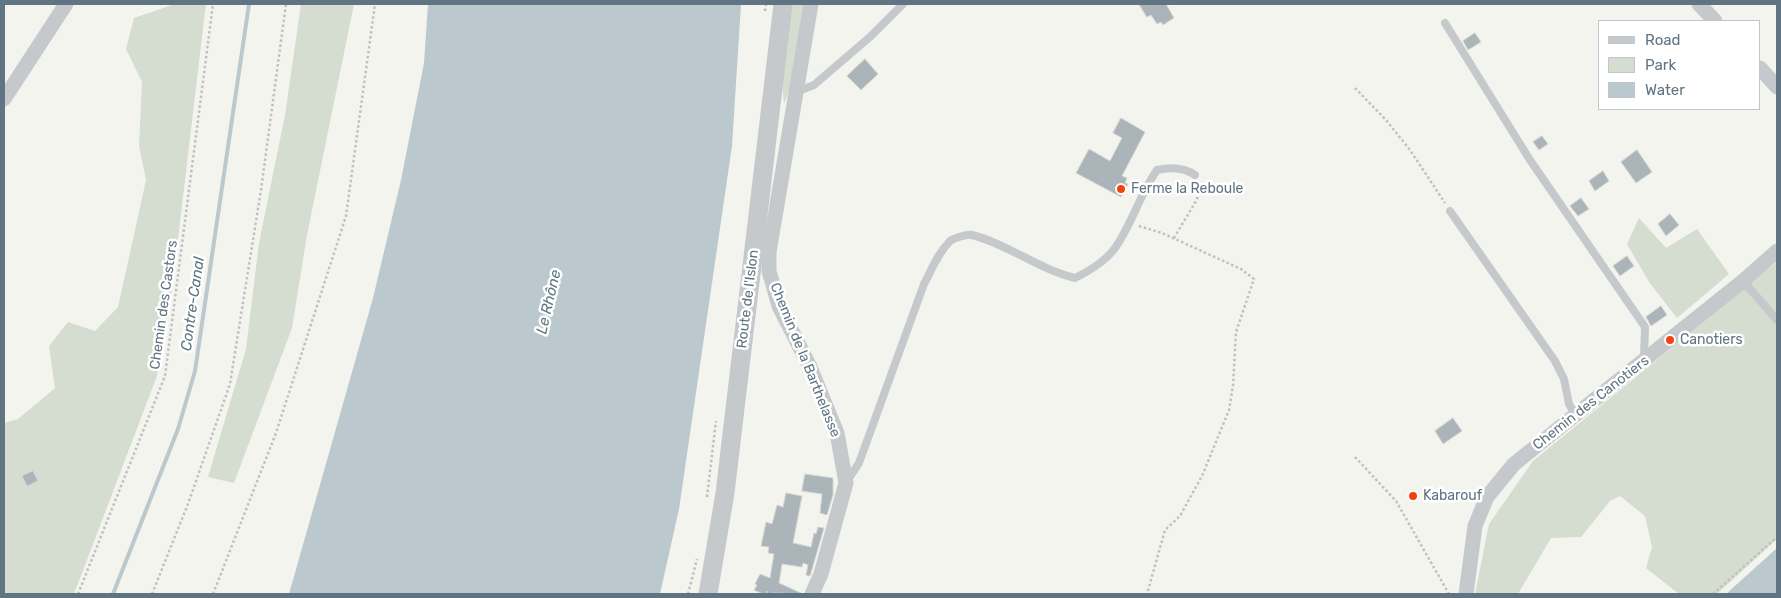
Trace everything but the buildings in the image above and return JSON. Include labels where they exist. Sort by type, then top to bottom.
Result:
[{"type":"street","points":[[4,99],[66,4]]},
{"type":"street","name":"Route de l'Islon","points":[[708,594],[725,493],[783,4]]},
{"type":"street","name":"Chemin de la Barthelasse","points":[[811,4],[769,252],[770,271],[780,306],[810,367],[837,434],[846,483],[821,574],[812,594]]},
{"type":"street","points":[[1699,4],[1714,20]]},
{"type":"street","points":[[1761,69],[1777,87]]},
{"type":"street","name":"Chemin des Canotiers","points":[[1466,594],[1475,526],[1487,497],[1514,464],[1743,281],[1777,251]]},
{"type":"lane","points":[[796,92],[814,85],[871,36],[903,4]]},
{"type":"lane","points":[[1445,24],[1530,160],[1645,327],[1644,361]]},
{"type":"lane","points":[[846,483],[859,462],[924,284],[938,257],[952,240],[970,234],[994,243],[1057,274],[1075,278],[1093,269],[1114,250],[1157,170],[1169,168],[1190,171],[1195,175]]},
{"type":"lane","points":[[1450,211],[1555,361],[1564,379],[1569,404],[1576,416]]},
{"type":"lane","points":[[1743,281],[1777,320]]},
{"type":"path","name":"Chemin des Castors","points":[[78,594],[165,376],[213,4]]},
{"type":"path","points":[[152,594],[188,504],[230,384],[261,190],[286,4]]},
{"type":"path","points":[[213,594],[276,433],[346,216],[375,4]]},
{"type":"path","points":[[765,13],[766,4]]},
{"type":"path","points":[[1355,88],[1386,120],[1410,150],[1450,211]]},
{"type":"path","points":[[1174,238],[1196,201],[1202,186],[1195,175]]},
{"type":"path","points":[[1128,224],[1148,228],[1174,238],[1241,269],[1254,279],[1236,332],[1233,386],[1229,410],[1202,476],[1180,516],[1165,530],[1148,594]]},
{"type":"path","points":[[707,500],[716,421]]},
{"type":"path","points":[[1355,457],[1396,501],[1449,594]]},
{"type":"path","points":[[1713,594],[1777,537]]},
{"type":"path","points":[[688,594],[697,558]]},
{"type":"green space","points":[[175,4],[206,4],[172,289],[157,376],[74,594],[4,594],[4,423],[18,419],[55,388],[49,346],[68,322],[95,331],[118,307],[146,180],[139,146],[142,82],[126,49],[134,18]]},
{"type":"green space","points":[[301,4],[354,4],[307,235],[292,328],[234,483],[208,477],[246,349],[259,243],[285,115]]},
{"type":"green space","points":[[790,4],[806,4],[793,82],[784,104],[782,82]]},
{"type":"green space","points":[[1639,218],[1666,248],[1697,229],[1729,274],[1677,318],[1649,282],[1627,244]]},
{"type":"green space","points":[[1777,262],[1777,539],[1717,594],[1679,594],[1646,568],[1652,547],[1645,516],[1620,496],[1610,501],[1581,537],[1551,538],[1518,594],[1475,594],[1489,524],[1533,461]]},
{"type":"water","name":"Le Rhône","points":[[428,4],[741,4],[732,146],[679,509],[660,594],[289,594],[373,298],[401,180],[424,63]]},
{"type":"water","points":[[1777,548],[1777,594],[1726,594]]},
{"type":"waterway","name":"Contre-Canal","points":[[113,594],[178,429],[195,371],[249,4]]},
{"type":"place","name":"Ferme la Reboule","points":[[1121,189]]},
{"type":"place","name":"Canotiers","points":[[1670,340]]},
{"type":"place","name":"Kabarouf","points":[[1413,496]]}]
